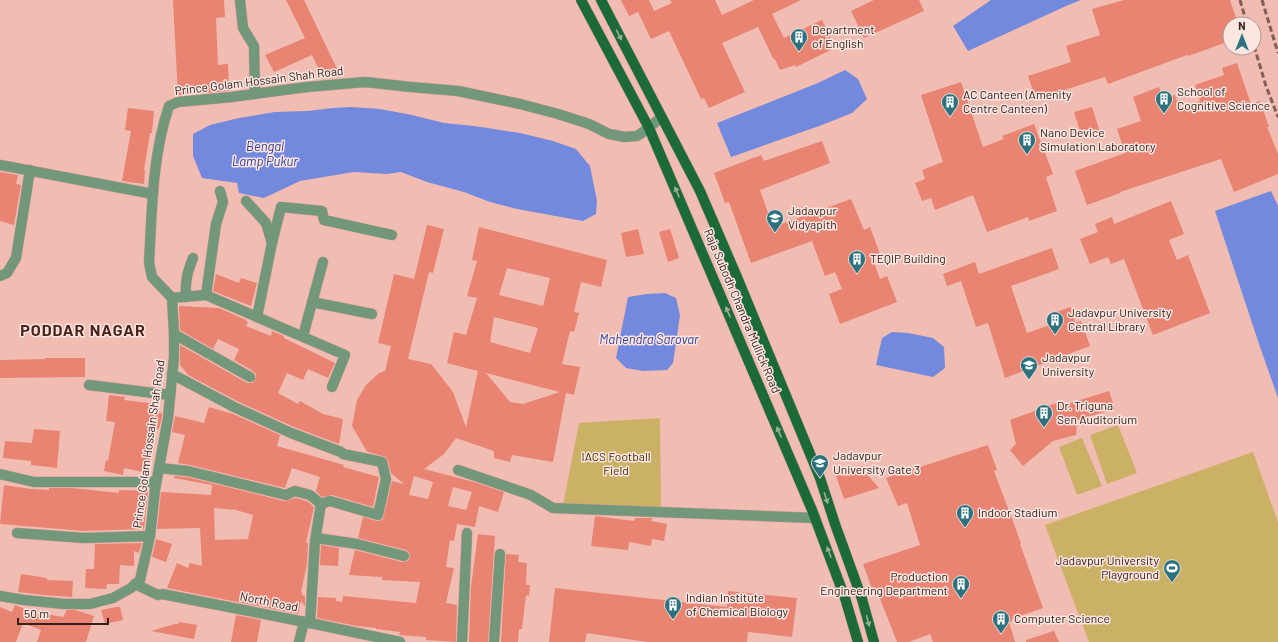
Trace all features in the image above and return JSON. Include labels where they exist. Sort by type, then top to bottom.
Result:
[{"type":"main road","name":"Raja Subodh Chandra Mullick Road","points":[[581,0],[649,128],[815,518],[846,598],[858,642]]},
{"type":"main road","name":"Raja Subodh Chandra Mullick Road","points":[[601,0],[689,170],[737,276],[820,478],[862,599],[874,642]]},
{"type":"street","points":[[240,0],[243,28],[254,46],[255,94]]},
{"type":"street","name":"Prince Golam Hossain Shah Road","points":[[135,584],[140,580],[150,536],[156,482],[168,418],[172,374],[174,334],[172,298],[152,277],[149,263],[156,162],[169,106],[178,102],[365,82],[466,92],[558,114],[589,124],[609,134],[625,137],[637,136],[661,117]]},
{"type":"street","points":[[0,165],[153,194]]},
{"type":"street","points":[[0,276],[7,273],[16,258],[30,170]]},
{"type":"street","points":[[206,295],[216,224],[223,202],[220,191]]},
{"type":"street","points":[[246,201],[266,223],[272,243]]},
{"type":"street","points":[[257,316],[281,207],[322,211],[324,220],[392,236]]},
{"type":"street","points":[[186,297],[185,282],[193,258]]},
{"type":"street","points":[[303,336],[323,262]]},
{"type":"street","points":[[172,298],[206,295],[345,355],[332,387]]},
{"type":"street","points":[[312,302],[372,314]]},
{"type":"street","points":[[174,334],[250,377]]},
{"type":"street","points":[[172,374],[234,407],[291,433],[343,454],[382,462],[386,479],[378,515],[330,501],[321,504]]},
{"type":"street","points":[[89,385],[170,395]]},
{"type":"street","points":[[159,468],[188,471],[286,495],[295,490],[310,494],[321,504]]},
{"type":"street","points":[[458,470],[531,495],[553,508],[815,518]]},
{"type":"street","points":[[0,474],[34,482],[156,482]]},
{"type":"street","points":[[299,642],[307,622],[321,504]]},
{"type":"street","points":[[17,533],[84,538],[150,536]]},
{"type":"street","points":[[462,642],[467,533]]},
{"type":"street","points":[[316,538],[357,544],[404,556]]},
{"type":"street","points":[[494,642],[500,554]]},
{"type":"street","points":[[0,596],[64,604],[90,604],[113,598],[131,588],[135,584]]},
{"type":"street","name":"North Road","points":[[135,584],[158,595],[162,594],[307,622],[373,640],[400,642]]},
{"type":"green space","name":"IACS Football Field","points":[[660,418],[661,510],[563,505],[579,423]]},
{"type":"green space","points":[[1118,425],[1137,473],[1107,484],[1090,435]]},
{"type":"green space","points":[[1082,438],[1102,486],[1077,495],[1059,447]]},
{"type":"green space","name":"Jadavpur University Playground","points":[[1253,452],[1278,522],[1278,642],[1089,642],[1045,525]]},
{"type":"water","points":[[991,0],[1081,0],[968,51],[953,26]]},
{"type":"water","points":[[845,70],[858,79],[867,99],[852,113],[731,157],[717,123],[818,83]]},
{"type":"water","name":"Bengal Lamp Pukur","points":[[351,107],[380,109],[444,123],[520,133],[553,141],[576,149],[590,166],[597,201],[596,214],[583,221],[517,209],[427,182],[401,172],[387,174],[354,172],[300,181],[264,198],[239,193],[237,183],[202,178],[193,156],[193,134],[210,125],[275,112]]},
{"type":"water","points":[[1271,191],[1278,206],[1278,398],[1215,211]]},
{"type":"water","name":"Mahendra Sarovar","points":[[665,293],[676,298],[680,315],[673,363],[667,370],[643,371],[626,368],[616,358],[628,297]]},
{"type":"water","points":[[892,332],[908,333],[933,338],[944,347],[945,368],[933,377],[876,365],[882,338]]},
{"type":"building","points":[[173,0],[224,0],[225,17],[216,18],[218,65],[228,64],[229,91],[178,95]]},
{"type":"building","points":[[286,0],[304,0],[338,71],[323,78],[312,55],[274,72],[265,55],[305,38]]},
{"type":"building","name":"Department of English","points":[[621,0],[649,0],[654,11],[672,3],[670,0],[715,0],[722,15],[754,0],[801,0],[772,14],[784,38],[822,20],[835,48],[796,67],[795,65],[780,70],[758,27],[722,43],[745,92],[709,108],[704,98],[701,99],[669,31],[651,39],[638,12],[629,16]]},
{"type":"building","points":[[874,0],[919,0],[924,11],[864,38],[851,11]]},
{"type":"building","points":[[1124,0],[1230,0],[1235,16],[1222,16],[1222,44],[1108,84],[1105,77],[1036,99],[1028,76],[1071,62],[1066,46],[1100,35],[1092,9]]},
{"type":"building","points":[[1237,63],[1251,104],[1260,101],[1269,127],[1267,127],[1278,154],[1278,174],[1234,192],[1221,159],[1120,192],[1087,205],[1075,171],[1125,153],[1117,129],[1141,121],[1133,97],[1159,87],[1163,99],[1175,95],[1179,108],[1200,101],[1195,85],[1224,75],[1222,68]]},
{"type":"building","points":[[961,82],[983,147],[1004,139],[1002,136],[1034,124],[1053,174],[1046,177],[1057,211],[1029,221],[1028,217],[987,232],[973,195],[935,210],[931,198],[922,201],[915,183],[925,179],[922,170],[943,162],[921,95]]},
{"type":"building","points":[[1092,107],[1100,132],[1082,138],[1074,112]]},
{"type":"building","points":[[128,108],[154,111],[152,133],[150,133],[144,170],[144,184],[122,181],[131,131],[125,130]]},
{"type":"building","points":[[822,141],[830,163],[760,190],[773,227],[851,199],[864,230],[870,227],[880,254],[872,257],[880,279],[887,276],[897,302],[840,324],[829,294],[842,289],[835,272],[825,276],[812,241],[751,263],[729,202],[725,203],[714,173],[761,155],[764,161]]},
{"type":"building","points":[[0,172],[18,175],[16,184],[21,185],[14,225],[0,221]]},
{"type":"building","points":[[1171,201],[1184,234],[1169,240],[1177,260],[1188,255],[1210,313],[1153,335],[1124,259],[1111,264],[1108,257],[1090,264],[1080,239],[1098,232],[1095,224],[1112,217],[1114,224]]},
{"type":"building","points":[[427,225],[444,229],[433,273],[429,272],[408,359],[431,364],[453,392],[466,427],[478,371],[447,363],[454,332],[466,335],[477,298],[467,296],[477,261],[472,260],[479,227],[607,260],[601,287],[581,282],[574,312],[579,313],[574,332],[570,331],[562,364],[580,367],[574,395],[566,393],[553,462],[512,455],[510,462],[494,458],[494,451],[456,438],[444,454],[424,469],[474,482],[504,492],[498,512],[479,506],[475,527],[457,524],[454,541],[450,540],[446,567],[454,568],[446,603],[457,605],[456,642],[426,640],[426,637],[399,635],[400,632],[357,626],[317,618],[318,597],[336,598],[336,601],[342,602],[343,596],[416,603],[420,582],[382,580],[382,577],[349,575],[355,550],[402,562],[408,561],[410,557],[409,552],[406,550],[358,538],[363,517],[377,521],[383,519],[392,481],[404,484],[391,473],[386,457],[368,452],[366,450],[352,426],[357,400],[366,385],[379,373],[385,371],[391,346],[378,343],[394,274],[414,279]],"holes":[[[507,268],[550,278],[543,306],[499,295]],[[494,317],[538,328],[530,353],[490,342]],[[486,373],[560,392],[523,404],[510,402]],[[414,476],[433,482],[428,499],[409,495]],[[453,487],[472,492],[466,510],[448,506]]]},
{"type":"building","points":[[638,229],[644,254],[626,257],[621,233]]},
{"type":"building","points":[[670,229],[679,258],[668,262],[659,232]]},
{"type":"building","points":[[1052,248],[1059,269],[1011,286],[1027,333],[1053,324],[1050,314],[1071,307],[1075,323],[1081,321],[1090,346],[1005,378],[988,323],[976,327],[961,281],[947,286],[943,274],[975,262],[979,274]]},
{"type":"building","points":[[216,274],[239,283],[241,278],[257,283],[251,306],[213,291]]},
{"type":"building","points":[[179,306],[219,308],[246,320],[248,322],[246,326],[271,336],[272,331],[335,363],[328,378],[308,369],[303,380],[287,373],[278,393],[298,404],[300,401],[323,414],[343,419],[339,444],[294,427],[237,401],[188,375],[180,365],[180,345],[247,383],[253,383],[256,377],[256,374],[253,371],[234,360],[239,349],[218,339],[213,349],[180,330]]},
{"type":"building","points":[[85,358],[85,377],[0,378],[0,360]]},
{"type":"building","name":"Dr. Triguna Sen Auditorium","points":[[1109,391],[1115,409],[1077,420],[1076,435],[1053,441],[1023,466],[1010,450],[1016,444],[1010,420],[1062,401],[1064,405]]},
{"type":"building","points":[[109,395],[125,397],[124,400],[157,404],[157,412],[162,413],[159,429],[155,428],[147,473],[124,468],[123,475],[104,471],[106,460],[108,461],[115,422],[106,421]]},
{"type":"building","points":[[209,407],[233,414],[280,435],[277,446],[344,465],[343,467],[379,477],[373,507],[332,495],[322,497],[316,491],[320,477],[292,468],[285,488],[178,463],[185,435],[172,432],[175,416],[204,423]]},
{"type":"building","points":[[34,429],[60,431],[57,468],[31,465],[31,461],[3,458],[5,441],[32,443]]},
{"type":"building","points":[[988,445],[997,470],[994,471],[1043,608],[1012,619],[1012,621],[1009,622],[1015,642],[933,642],[930,634],[909,642],[897,642],[879,596],[875,597],[863,564],[920,545],[907,503],[898,506],[886,478]]},
{"type":"building","points":[[862,466],[865,472],[879,488],[844,499],[836,476]]},
{"type":"building","points":[[174,476],[187,477],[284,501],[296,498],[307,501],[314,507],[306,543],[308,543],[307,564],[301,592],[302,595],[305,596],[305,606],[301,601],[298,614],[167,588],[177,563],[188,568],[190,563],[202,566],[200,528],[157,529],[161,492],[211,495],[212,485],[174,478]],"holes":[[[214,508],[236,510],[253,515],[248,539],[215,540]]]},
{"type":"building","points":[[4,485],[31,489],[49,490],[49,488],[72,488],[119,493],[119,490],[148,491],[144,529],[84,531],[0,524]]},
{"type":"building","points":[[595,516],[634,521],[635,518],[652,518],[651,521],[667,524],[664,541],[652,539],[651,546],[629,542],[628,550],[591,546]]},
{"type":"building","points":[[478,534],[495,536],[488,642],[469,642],[471,587]]},
{"type":"building","points":[[156,539],[172,544],[166,562],[152,557]]},
{"type":"building","points":[[142,543],[139,553],[134,551],[134,566],[120,565],[119,584],[107,584],[106,589],[85,588],[86,569],[94,569],[95,544]]},
{"type":"building","points":[[321,545],[339,548],[338,566],[320,565]]},
{"type":"building","points":[[506,554],[519,555],[518,562],[527,563],[526,585],[530,585],[529,596],[526,595],[522,629],[519,629],[518,642],[501,642]]},
{"type":"building","points":[[21,574],[47,578],[47,580],[73,581],[72,597],[18,592]]},
{"type":"building","name":"Indian Institute of Chemical Biology","points":[[555,588],[727,607],[728,591],[797,598],[792,637],[748,632],[747,642],[647,642],[587,633],[585,642],[549,642]]},
{"type":"building","points":[[15,605],[45,617],[46,614],[63,617],[67,610],[75,610],[94,616],[86,642],[37,642],[41,630],[23,623],[16,642],[0,642],[0,607],[12,612]]},
{"type":"building","points":[[120,607],[123,620],[105,624],[101,610]]},
{"type":"building","points":[[236,615],[261,620],[257,642],[231,642]]},
{"type":"building","points":[[179,622],[197,625],[194,639],[151,631],[178,624]]},
{"type":"building","name":"Computer Science","points":[[1054,631],[1059,642],[1026,642],[1026,640]]},
{"type":"railway","points":[[1240,0],[1245,16]]},
{"type":"railway","points":[[1262,0],[1278,53]]},
{"type":"railway","points":[[1257,56],[1266,86],[1278,117]]},
{"type":"place","name":"Department of English","points":[[799,52]]},
{"type":"place","name":"School of Cognitive Science","points":[[1164,114]]},
{"type":"place","name":"AC Canteen (Amenity Centre Canteen)","points":[[950,117]]},
{"type":"place","name":"Nano Device Simulation Laboratory","points":[[1027,155]]},
{"type":"place","name":"Jadavpur Vidyapith","points":[[775,233]]},
{"type":"place","name":"TEQIP Building","points":[[857,274]]},
{"type":"place","name":"Jadavpur University Central Library","points":[[1055,335]]},
{"type":"place","name":"Jadavpur University","points":[[1029,380]]},
{"type":"place","name":"Dr. Triguna Sen Auditorium","points":[[1044,428]]},
{"type":"place","name":"Jadavpur University Gate 3","points":[[820,478]]},
{"type":"place","name":"Indoor Stadium","points":[[965,528]]},
{"type":"place","name":"Jadavpur University Playground","points":[[1172,583]]},
{"type":"place","name":"Production Engineering Department","points":[[961,599]]},
{"type":"place","name":"Indian Institute of Chemical Biology","points":[[673,620]]},
{"type":"place","name":"Computer Science","points":[[1001,634]]},
{"type":"district","name":"PODDAR NAGAR","points":[[83,330]]}]
